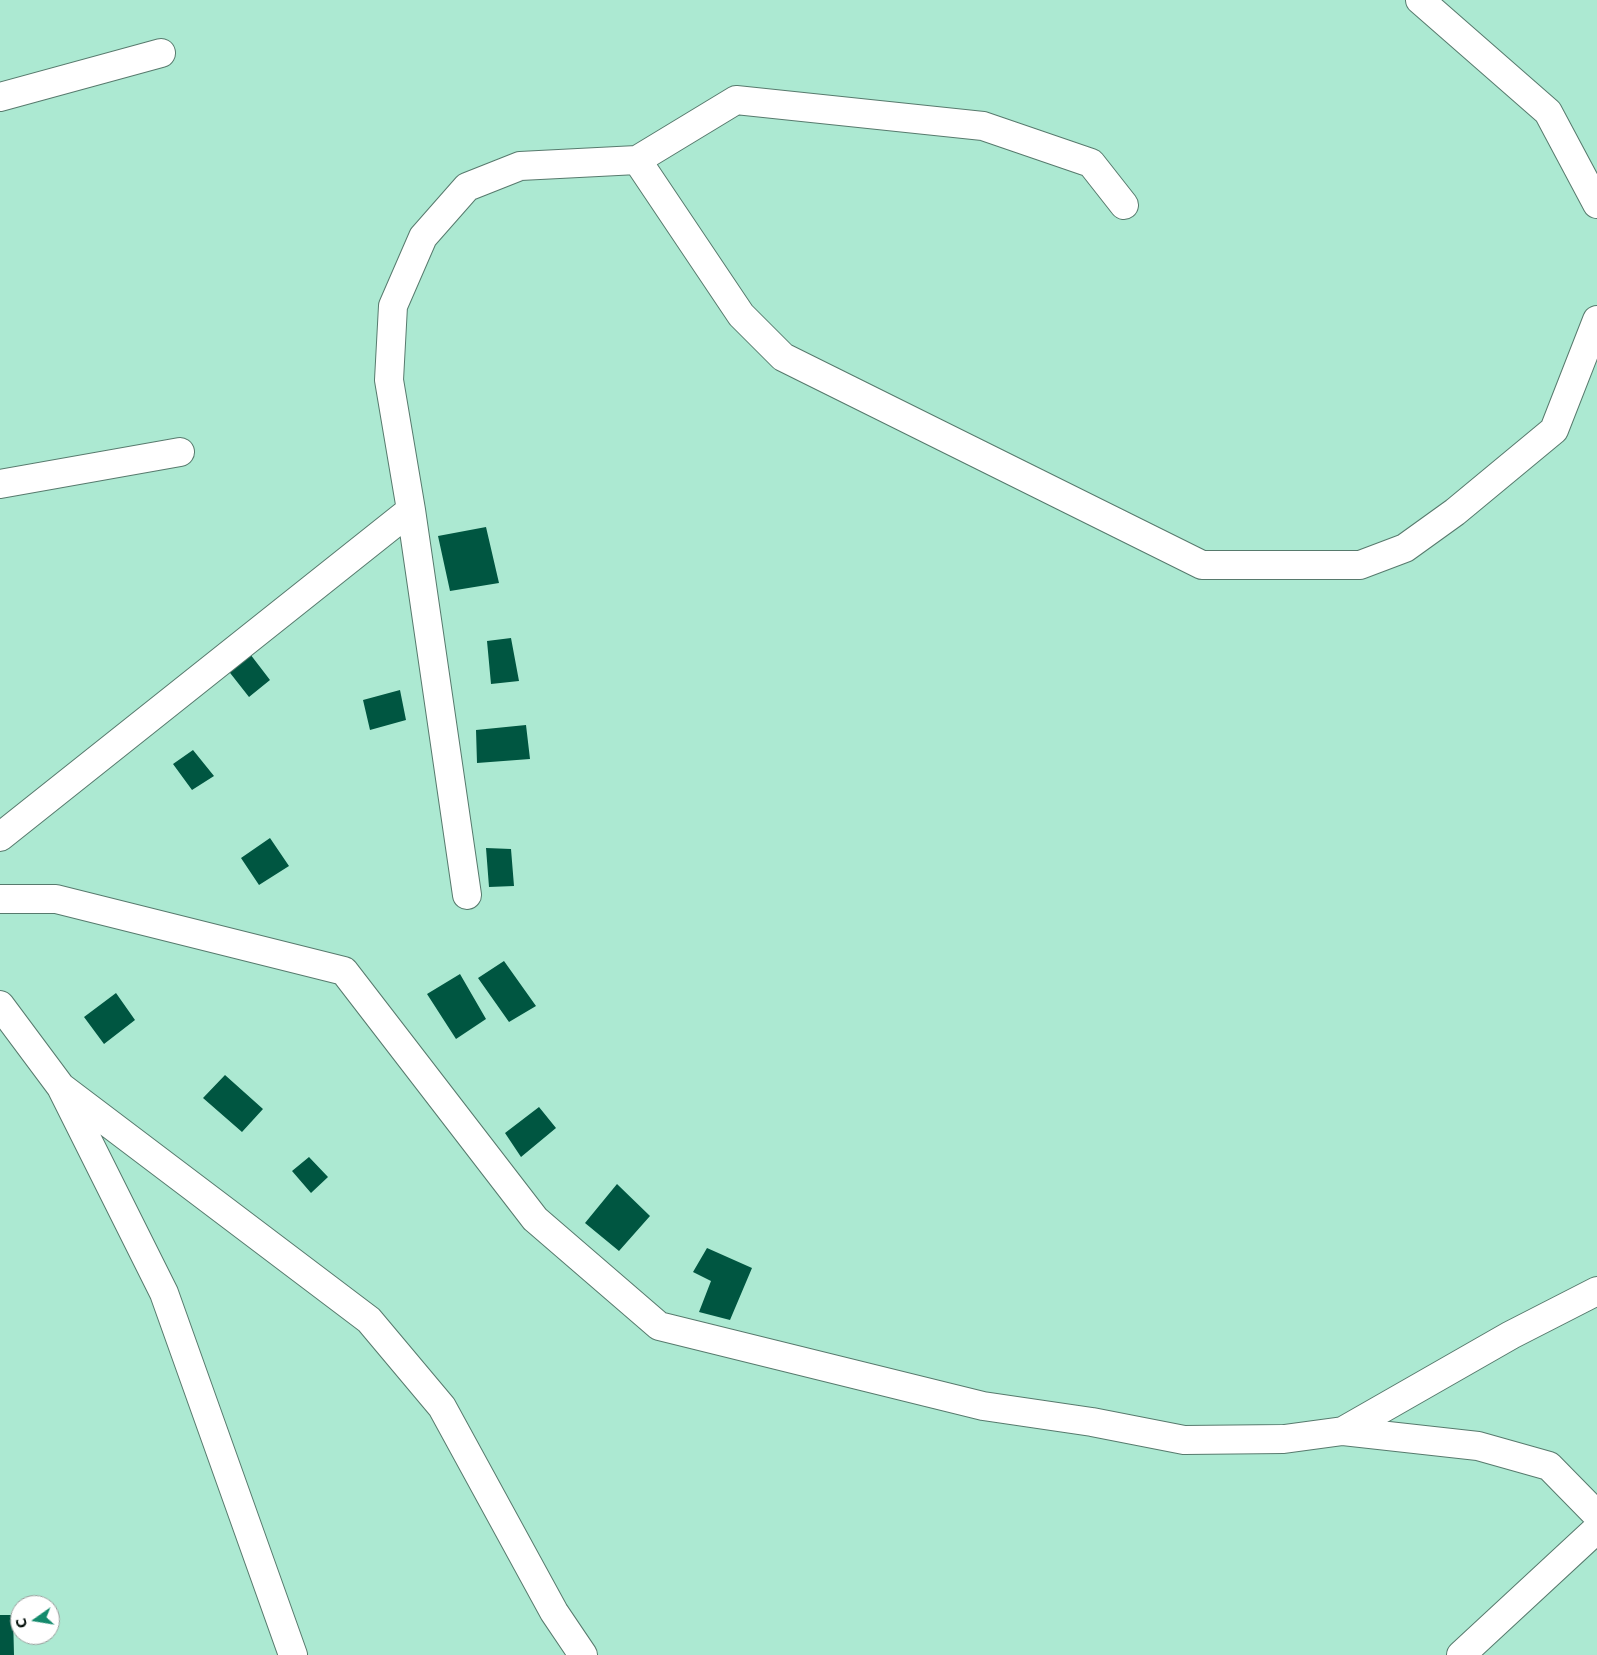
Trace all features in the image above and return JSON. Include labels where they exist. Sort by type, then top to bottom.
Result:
[{"type":"street","points":[[1420,0],[1548,112],[1597,204]]},
{"type":"street","points":[[0,96],[160,53]]},
{"type":"street","points":[[467,895],[389,371],[393,306],[423,236],[467,187],[520,166],[637,160],[736,100],[983,126],[1091,163],[1124,205]]},
{"type":"street","points":[[637,160],[741,315],[783,358],[1202,565],[1360,565],[1405,548],[1455,512],[1554,430],[1597,320]]},
{"type":"street","points":[[0,484],[180,452]]},
{"type":"street","points":[[0,837],[411,510]]},
{"type":"street","points":[[0,899],[56,899],[344,971],[535,1219],[660,1326],[983,1406],[1092,1422],[1184,1440],[1284,1439],[1343,1431],[1478,1446],[1548,1466],[1597,1515]]},
{"type":"street","points":[[0,1005],[61,1087],[164,1293],[293,1655]]},
{"type":"street","points":[[61,1087],[369,1320],[442,1407],[554,1612],[583,1655]]},
{"type":"street","points":[[1343,1431],[1511,1335],[1597,1291]]},
{"type":"street","points":[[1461,1655],[1597,1528]]},
{"type":"green space","points":[[0,0],[1597,0],[1597,1655],[0,1655]]},
{"type":"building","points":[[486,527],[499,583],[450,591],[438,536]]},
{"type":"building","points":[[511,638],[519,681],[491,684],[487,641]]},
{"type":"building","points":[[247,650],[270,680],[249,697],[227,669]]},
{"type":"building","points":[[400,690],[406,720],[370,730],[363,700]]},
{"type":"building","points":[[526,725],[530,759],[477,763],[476,730]]},
{"type":"building","points":[[193,750],[214,776],[192,790],[173,764]]},
{"type":"building","points":[[270,838],[289,866],[259,885],[241,858]]},
{"type":"building","points":[[486,848],[511,849],[514,886],[489,887]]},
{"type":"building","points":[[504,961],[536,1006],[509,1022],[478,978]]},
{"type":"building","points":[[460,974],[486,1019],[456,1039],[427,994]]},
{"type":"building","points":[[116,993],[135,1020],[104,1044],[84,1017]]},
{"type":"building","points":[[225,1075],[263,1109],[242,1132],[203,1098]]},
{"type":"building","points":[[539,1107],[556,1128],[521,1157],[505,1133]]},
{"type":"building","points":[[309,1157],[328,1177],[311,1193],[292,1171]]},
{"type":"building","points":[[617,1184],[650,1216],[619,1251],[585,1223]]},
{"type":"building","points":[[707,1248],[752,1268],[730,1320],[699,1312],[711,1281],[693,1272]]},
{"type":"building","points":[[0,1615],[10,1615],[10,1645],[14,1645],[14,1655],[0,1655]]}]
